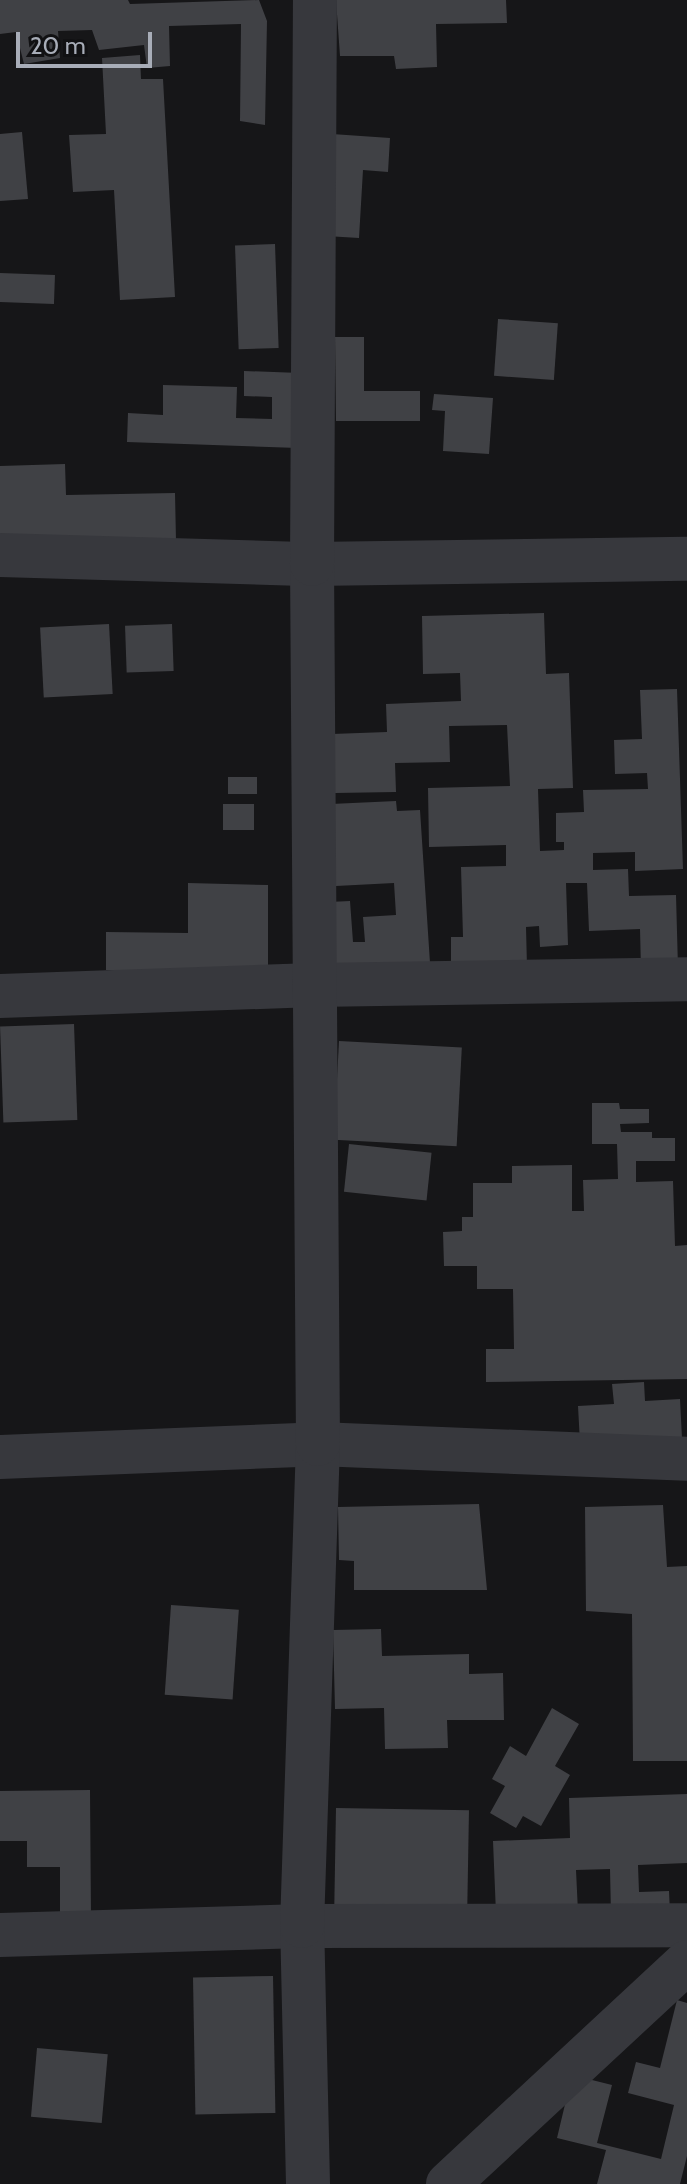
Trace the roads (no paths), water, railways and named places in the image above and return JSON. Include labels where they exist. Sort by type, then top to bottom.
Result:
[{"type":"street","points":[[308,2184],[302,1926],[318,1444],[312,564],[315,0]]},
{"type":"street","points":[[0,555],[312,564],[687,559]]},
{"type":"street","points":[[0,996],[314,985],[687,979]]},
{"type":"street","points":[[0,1457],[318,1444],[687,1459]]},
{"type":"street","points":[[0,1935],[302,1926],[687,1925]]},
{"type":"street","points":[[448,2184],[687,1962]]}]
